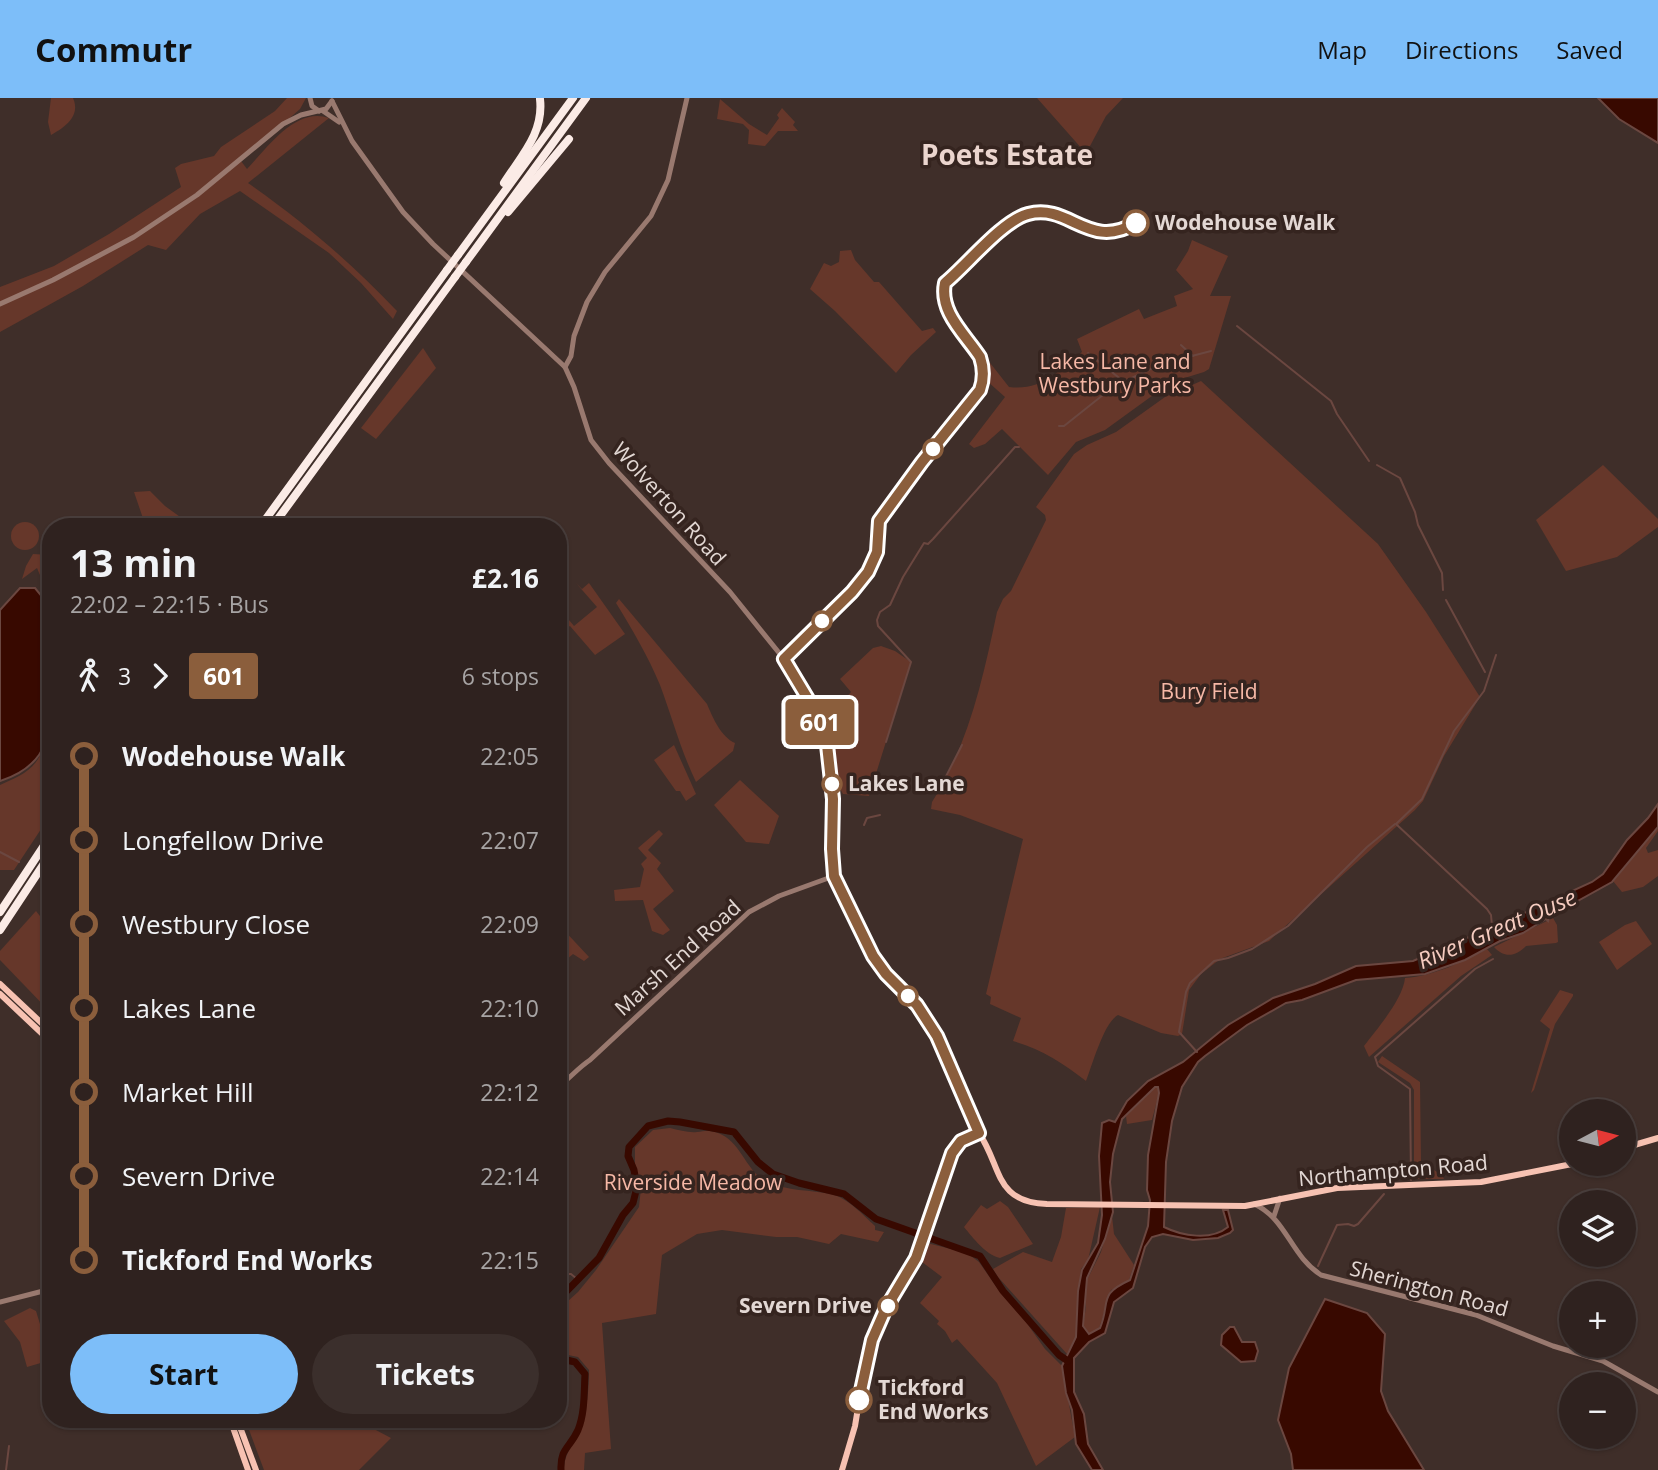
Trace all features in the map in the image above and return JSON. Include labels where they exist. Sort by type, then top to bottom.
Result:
[{"type":"highway","points":[[267,518],[573,98]]},
{"type":"highway","points":[[279,518],[586,98]]},
{"type":"highway","points":[[471,237],[537,131],[541,114],[540,99]]},
{"type":"highway","points":[[480,243],[569,139]]},
{"type":"highway","points":[[0,912],[42,849]]},
{"type":"highway","points":[[0,930],[42,867]]},
{"type":"main road","points":[[0,984],[42,1024]]},
{"type":"main road","points":[[0,994],[42,1034]]},
{"type":"main road","name":"Northampton Road","points":[[979,1133],[1001,1179],[1014,1196],[1035,1204],[1245,1206],[1337,1188],[1481,1182],[1559,1167]]},
{"type":"main road","points":[[842,1470],[852,1437],[872,1340],[886,1308],[916,1258],[952,1153],[961,1141],[979,1133]]},
{"type":"main road","points":[[1636,1144],[1658,1138]]},
{"type":"main road","points":[[233,1428],[248,1470]]},
{"type":"main road","points":[[240,1428],[256,1470]]},
{"type":"street","points":[[565,367],[572,356],[578,321],[592,293],[605,272],[651,216],[668,180],[687,98]]},
{"type":"street","points":[[300,115],[310,99]]},
{"type":"street","name":"Wolverton Road","points":[[310,99],[314,108],[344,127]]},
{"type":"street","points":[[0,304],[53,281],[134,237],[224,175],[283,124],[300,115],[322,111],[329,107],[332,99]]},
{"type":"street","name":"Wolverton Road","points":[[332,99],[344,127],[409,220],[565,367],[591,440],[609,463],[730,592],[784,659],[817,714],[827,745],[831,770],[834,876]]},
{"type":"street","points":[[834,876],[873,956],[886,974],[917,1005],[937,1036],[979,1133]]},
{"type":"street","name":"Marsh End Road","points":[[567,1080],[749,912],[779,896],[834,876]]},
{"type":"street","points":[[1274,1216],[1280,1198]]},
{"type":"street","name":"Sherington Road","points":[[1254,1204],[1274,1216],[1305,1263],[1321,1275],[1476,1315],[1553,1346],[1603,1361],[1658,1392]]},
{"type":"street","points":[[0,1304],[42,1292]]},
{"type":"green space","points":[[51,98],[73,98],[75,110],[70,120],[51,135],[48,122]]},
{"type":"green space","points":[[287,98],[306,98],[300,109],[241,161],[247,169],[273,140],[294,123],[317,116],[329,118],[248,183],[326,243],[362,276],[397,311],[393,319],[329,253],[240,191],[200,214],[166,250],[148,245],[83,286],[0,332],[0,287],[54,266],[181,187],[175,168],[214,156],[221,147],[275,111]]},
{"type":"green space","points":[[1037,98],[1123,98],[1106,116],[1090,146],[1083,150]]},
{"type":"green space","points":[[720,99],[749,124],[767,135],[779,118],[777,115],[782,108],[795,122],[793,125],[798,131],[778,131],[765,146],[748,144],[749,130],[743,124],[717,119]]},
{"type":"green space","name":"Lakes Lane and Westbury Parks","points":[[1192,240],[1228,256],[1210,296],[1231,296],[1209,369],[1178,380],[1105,430],[1076,442],[1048,475],[1002,429],[985,444],[974,448],[969,444],[1005,397],[987,381],[987,359],[1009,387],[1031,386],[1049,378],[1082,352],[1077,339],[1139,309],[1144,319],[1177,306],[1174,296],[1193,289],[1176,270]]},
{"type":"green space","points":[[851,250],[855,260],[874,282],[879,282],[922,331],[933,328],[936,332],[896,373],[810,289],[824,263],[831,266],[839,262],[840,251]]},
{"type":"green space","points":[[423,348],[436,368],[376,439],[361,428]]},
{"type":"green space","name":"Bury Field","points":[[1201,381],[1378,544],[1426,612],[1480,697],[1444,756],[1423,801],[1415,810],[1269,941],[1220,959],[1201,974],[1189,990],[1182,1034],[1178,1036],[1161,1033],[1118,1015],[1113,1019],[1103,1035],[1086,1081],[1051,1057],[1013,1041],[1021,1018],[990,1004],[991,997],[986,994],[1023,839],[960,815],[931,809],[932,802],[965,734],[980,686],[997,612],[1003,599],[1011,591],[1046,520],[1045,515],[1036,507],[1074,454],[1116,432],[1165,397]]},
{"type":"green space","points":[[1603,465],[1658,519],[1658,527],[1617,557],[1566,571],[1536,520]]},
{"type":"green space","points":[[150,491],[182,518],[143,518],[134,492]]},
{"type":"green space","points":[[25,522],[35,526],[39,536],[35,546],[25,550],[15,546],[11,536],[15,526]]},
{"type":"green space","points":[[33,554],[42,554],[42,580],[37,568],[22,579]]},
{"type":"green space","points":[[576,583],[582,589],[589,583],[625,634],[595,655],[570,626],[567,628],[567,624],[569,620],[574,626],[597,607]]},
{"type":"green space","points":[[619,599],[707,704],[722,732],[735,743],[733,751],[696,782],[660,685],[616,603]]},
{"type":"green space","points":[[881,646],[895,651],[911,662],[869,796],[843,794],[837,780],[828,732],[833,731],[851,712],[842,702],[851,692],[840,679],[873,648]]},
{"type":"green space","points":[[674,745],[696,794],[686,801],[654,760]]},
{"type":"green space","points":[[42,751],[42,828],[14,870],[0,870],[0,785],[24,773],[36,762]]},
{"type":"green space","points":[[740,780],[779,816],[769,844],[746,842],[714,805]]},
{"type":"green space","points":[[1658,827],[1646,848],[1648,853],[1658,850],[1658,876],[1643,887],[1622,892],[1613,881]]},
{"type":"green space","points":[[659,830],[663,834],[648,850],[661,863],[657,869],[674,891],[653,909],[670,930],[663,935],[652,931],[643,900],[615,901],[614,890],[640,887],[644,869],[641,864],[647,858],[638,848]]},
{"type":"green space","points":[[36,911],[42,919],[42,1004],[0,960],[0,951]]},
{"type":"green space","points":[[1553,918],[1557,925],[1556,943],[1526,946],[1510,955],[1494,947]]},
{"type":"green space","points":[[1636,921],[1652,944],[1617,970],[1599,942]]},
{"type":"green space","points":[[567,933],[589,957],[584,961],[573,954],[567,959]]},
{"type":"green space","points":[[1487,949],[1492,955],[1461,976],[1369,1057],[1364,1046],[1395,1004],[1405,978],[1437,971]]},
{"type":"green space","points":[[1560,990],[1573,996],[1555,1024],[1531,1093],[1550,1029],[1540,1021]]},
{"type":"green space","points":[[1382,1056],[1420,1082],[1421,1162],[1444,1179],[1414,1179],[1414,1090],[1410,1083],[1378,1062]]},
{"type":"green space","points":[[1158,1087],[1159,1093],[1152,1120],[1127,1124],[1126,1116]]},
{"type":"green space","name":"Riverside Meadow","points":[[670,1128],[718,1133],[732,1143],[754,1171],[767,1182],[837,1196],[860,1212],[875,1226],[875,1230],[884,1232],[878,1242],[841,1234],[829,1244],[797,1237],[722,1230],[697,1234],[662,1255],[656,1314],[602,1323],[611,1449],[585,1453],[584,1470],[564,1470],[566,1458],[583,1421],[589,1370],[578,1357],[567,1355],[567,1302],[596,1270],[639,1207],[641,1188],[635,1164],[635,1147],[653,1130]]},
{"type":"green space","points":[[1000,1201],[1008,1207],[1033,1244],[1000,1258],[985,1250],[964,1227],[981,1205],[987,1209]]},
{"type":"green space","points":[[1100,1207],[1088,1260],[1081,1269],[1076,1337],[1067,1354],[993,1269],[1023,1252],[1052,1262],[1061,1237],[1066,1208]]},
{"type":"green space","points":[[1112,1216],[1114,1234],[1134,1265],[1128,1283],[1111,1290],[1097,1332],[1087,1335],[1083,1326],[1085,1284],[1101,1252]]},
{"type":"green space","points":[[927,1243],[967,1253],[979,1262],[1045,1349],[1062,1366],[1075,1437],[1036,1466],[997,1383],[957,1339],[952,1343],[937,1324],[939,1321],[920,1303],[942,1277],[922,1262]]},
{"type":"green space","points":[[30,1308],[36,1311],[42,1331],[42,1363],[27,1367],[20,1342],[4,1321]]},
{"type":"green space","points":[[248,1428],[372,1428],[391,1438],[359,1470],[264,1470]]},
{"type":"water","points":[[1598,98],[1658,98],[1658,143],[1619,119]]},
{"type":"water","points":[[20,588],[35,588],[42,597],[42,748],[31,764],[0,781],[0,610]]},
{"type":"water","name":"River Great Ouse","points":[[1658,804],[1658,827],[1612,882],[1549,917],[1548,921],[1546,919],[1523,933],[1500,941],[1465,960],[1425,974],[1356,980],[1302,1000],[1286,1003],[1247,1025],[1198,1062],[1182,1087],[1172,1121],[1166,1162],[1164,1227],[1188,1235],[1213,1234],[1228,1227],[1223,1210],[1228,1210],[1233,1230],[1218,1238],[1193,1240],[1163,1234],[1152,1237],[1145,1247],[1133,1288],[1114,1302],[1105,1333],[1089,1342],[1074,1358],[1074,1392],[1084,1414],[1088,1444],[1103,1470],[1092,1470],[1076,1444],[1062,1366],[1076,1337],[1078,1291],[1082,1270],[1098,1243],[1102,1215],[1099,1156],[1102,1123],[1109,1120],[1115,1122],[1127,1101],[1148,1081],[1183,1062],[1228,1025],[1273,998],[1356,966],[1413,961],[1592,882],[1603,874],[1627,840]],"holes":[[[1158,1087],[1148,1155],[1148,1226],[1130,1280],[1109,1295],[1100,1328],[1089,1334],[1083,1326],[1087,1278],[1105,1239],[1113,1212],[1110,1182],[1113,1154],[1122,1119]]]},
{"type":"water","points":[[1325,1299],[1367,1313],[1385,1334],[1381,1391],[1388,1411],[1424,1470],[1293,1470],[1291,1454],[1278,1420],[1289,1368]]},
{"type":"water","points":[[1230,1327],[1234,1327],[1242,1342],[1255,1342],[1258,1351],[1255,1361],[1241,1362],[1221,1345],[1222,1335]]},
{"type":"waterway","points":[[1237,326],[1331,401],[1369,461]]},
{"type":"waterway","points":[[1181,345],[1193,356]]},
{"type":"waterway","points":[[1059,426],[1064,426],[1113,387],[1161,364],[1211,351]]},
{"type":"waterway","points":[[1088,353],[1123,381]]},
{"type":"waterway","points":[[886,742],[911,662],[878,626],[880,612],[890,605],[924,543],[928,544],[933,539],[1015,447],[1019,447]]},
{"type":"waterway","points":[[1377,465],[1400,478],[1418,525],[1442,573],[1443,590]]},
{"type":"waterway","points":[[1446,600],[1485,672]]},
{"type":"waterway","name":"River Great Ouse","points":[[1492,926],[1491,915],[1487,909],[1396,824],[1422,799],[1454,731],[1484,691],[1496,655]]},
{"type":"waterway","points":[[938,792],[962,745]]},
{"type":"waterway","points":[[864,825],[867,818],[880,815]]},
{"type":"waterway","points":[[1197,1052],[1179,1032],[1190,983],[1214,961],[1252,949],[1288,926],[1367,847],[1395,824]]},
{"type":"waterway","points":[[0,852],[19,862]]},
{"type":"waterway","points":[[1411,1180],[1410,1089],[1378,1066],[1375,1057],[1475,969],[1493,959]]},
{"type":"waterway","points":[[567,1291],[599,1258],[623,1215],[633,1203],[637,1187],[628,1156],[629,1147],[648,1126],[668,1121],[680,1122],[734,1132],[758,1162],[773,1174],[844,1194],[876,1219],[980,1256],[1003,1291],[1059,1355],[1068,1361]]},
{"type":"waterway","points":[[1318,1266],[1337,1225],[1358,1224],[1384,1194]]},
{"type":"waterway","points":[[567,1274],[577,1279]]},
{"type":"waterway","points":[[561,1470],[564,1452],[580,1423],[584,1402],[585,1374],[575,1362],[567,1360]]},
{"type":"waterway","points":[[6,1470],[9,1446]]},
{"type":"bus line","name":"601","points":[[859,1400],[872,1340],[886,1308],[916,1258],[952,1153],[961,1141],[979,1133],[937,1036],[917,1005],[886,974],[873,956],[834,876],[833,799],[827,745],[817,714],[784,659],[852,592],[868,572],[877,552],[879,521],[980,390],[983,365],[947,311],[943,294],[945,283],[1005,228],[1027,214],[1055,214],[1087,230],[1101,232],[1125,229],[1136,223]]},
{"type":"place","name":"Wodehouse Walk","points":[[1136,223]]},
{"type":"place","name":"Lakes Lane","points":[[832,784]]},
{"type":"place","name":"Severn Drive","points":[[888,1306]]},
{"type":"place","name":"Tickford End Works","points":[[859,1400]]},
{"type":"district","name":"Poets Estate","points":[[1007,155]]}]
